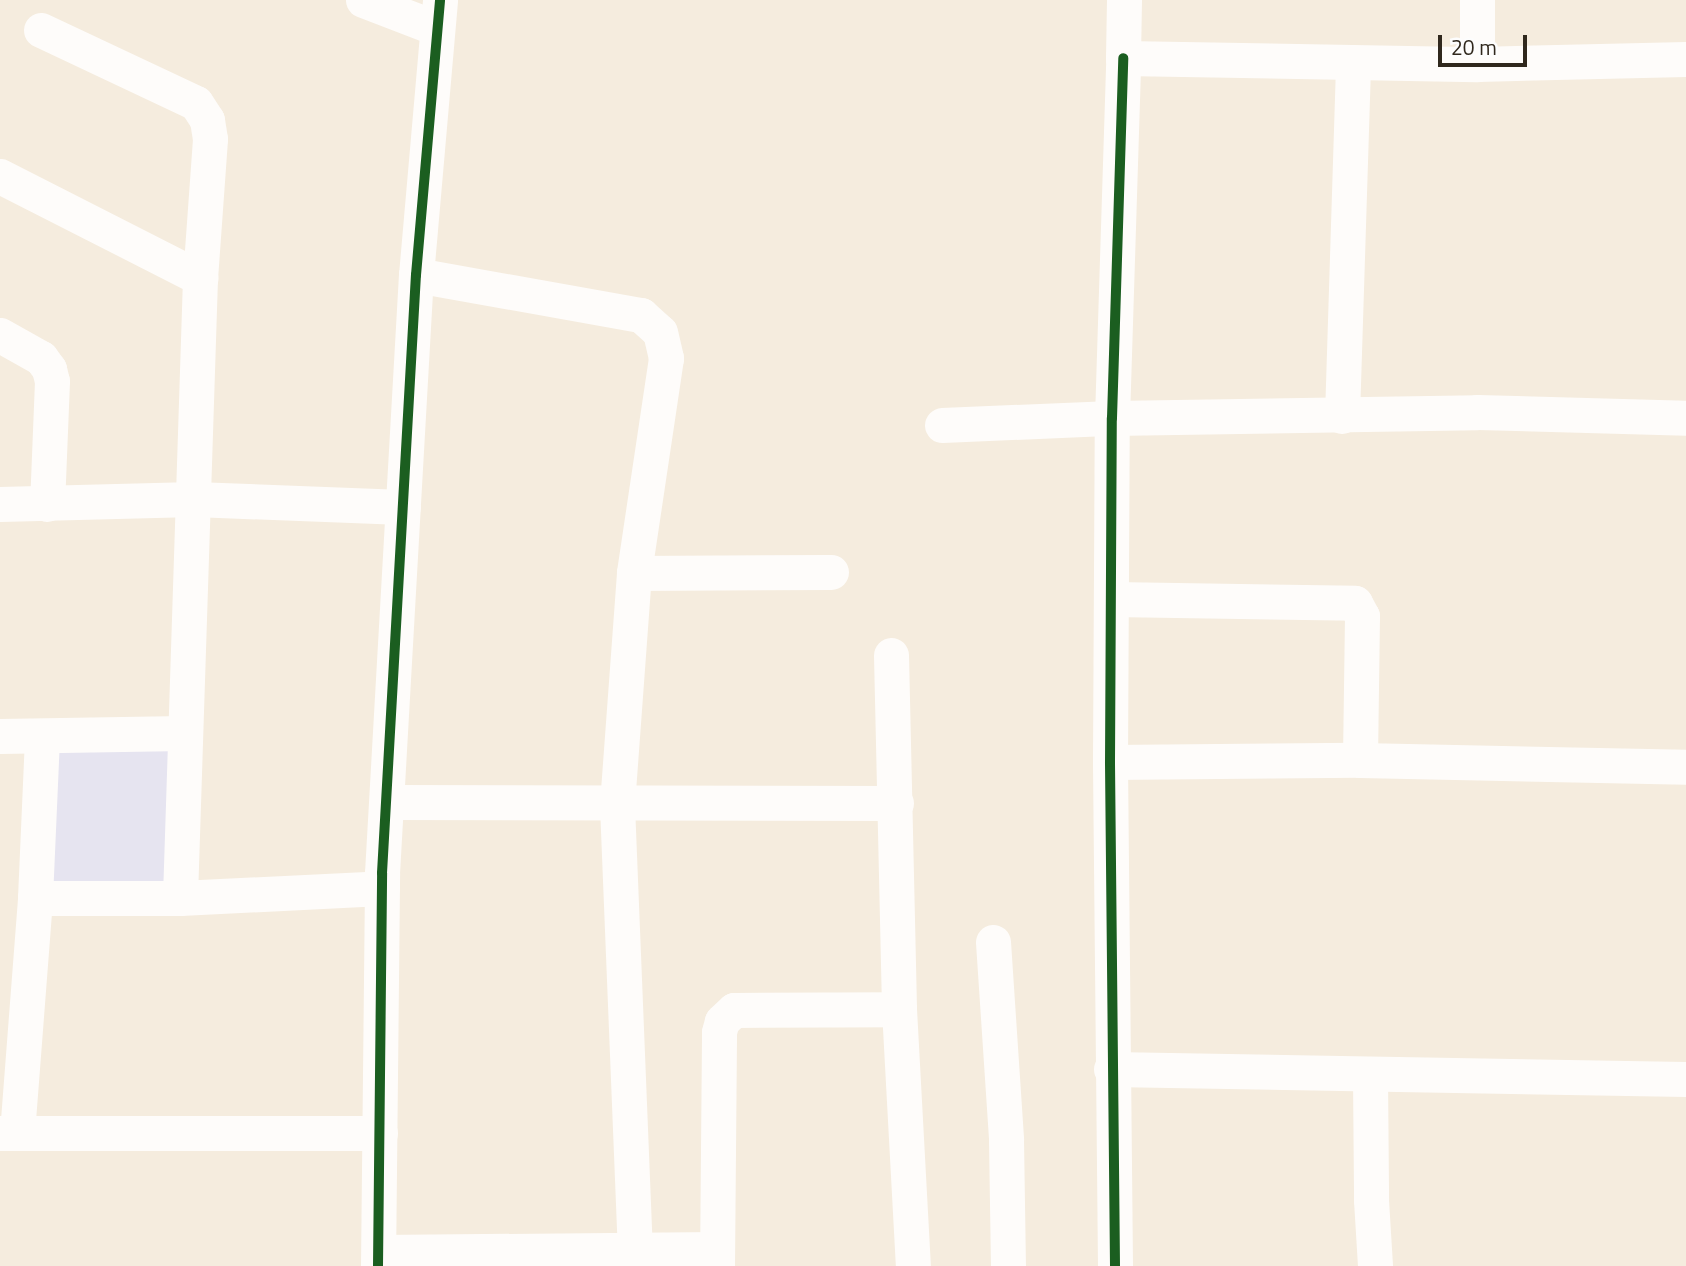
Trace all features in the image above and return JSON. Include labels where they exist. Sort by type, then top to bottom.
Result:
[{"type":"street","points":[[363,0],[438,14],[416,275],[382,888],[378,1259],[635,1250],[717,1258],[719,1032],[722,1021],[734,1010],[899,1009]]},
{"type":"street","points":[[1115,1266],[1111,1069],[1112,418],[1124,0]]},
{"type":"street","points":[[1477,0],[1477,64]]},
{"type":"street","points":[[41,30],[196,103],[203,110],[210,139],[200,278],[180,898]]},
{"type":"street","points":[[1123,58],[1353,64],[1686,59]]},
{"type":"street","points":[[1342,416],[1353,64]]},
{"type":"street","points":[[0,176],[200,278]]},
{"type":"street","points":[[416,275],[642,315],[660,332],[666,358],[634,573],[617,805],[635,1250]]},
{"type":"street","points":[[0,335],[41,358],[49,369],[52,381],[47,505]]},
{"type":"street","points":[[942,425],[1112,418],[1477,412],[1686,418]]},
{"type":"street","points":[[0,504],[47,505],[194,499],[403,507]]},
{"type":"street","points":[[634,573],[831,572]]},
{"type":"street","points":[[1112,599],[1355,603],[1362,616],[1360,760]]},
{"type":"street","points":[[891,654],[899,1009],[913,1266]]},
{"type":"street","points":[[0,736],[184,733]]},
{"type":"street","points":[[42,736],[35,898],[8,1133],[380,1133]]},
{"type":"street","points":[[1110,762],[1360,760],[1686,768]]},
{"type":"street","points":[[388,802],[617,805],[896,803]]},
{"type":"street","points":[[35,898],[180,898],[382,888]]},
{"type":"street","points":[[993,942],[1006,1140],[1008,1266]]},
{"type":"street","points":[[1111,1069],[1370,1076],[1686,1079]]},
{"type":"street","points":[[1370,1076],[1375,1266]]},
{"type":"shaded area","points":[[52,746],[179,750],[174,896],[47,892]]},
{"type":"cycle path","points":[[378,1266],[382,873],[416,275],[440,0]]},
{"type":"cycle path","points":[[1115,1266],[1110,762],[1112,418],[1123,58]]}]
